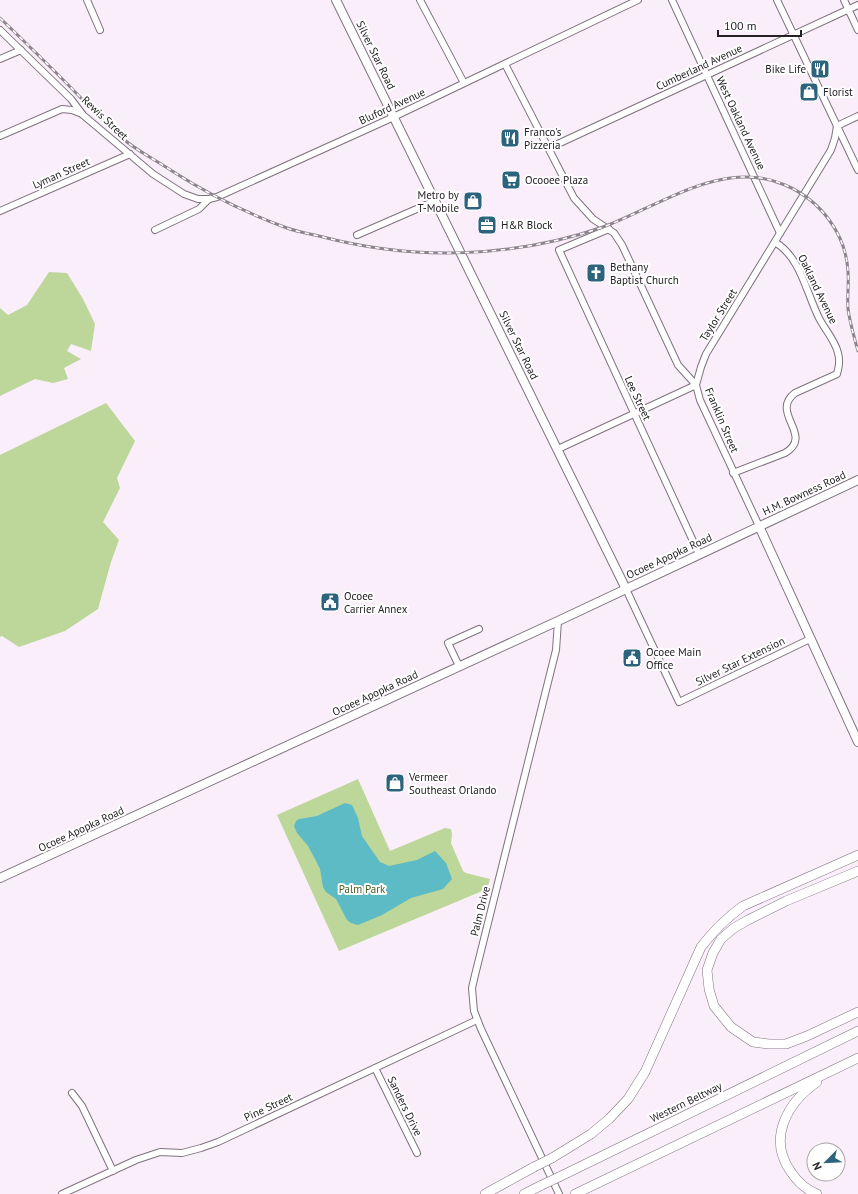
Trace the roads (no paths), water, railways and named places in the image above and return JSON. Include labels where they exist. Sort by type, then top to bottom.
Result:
[{"type":"highway","points":[[485,1194],[552,1158],[591,1134],[610,1119],[628,1099],[645,1072],[701,947],[713,931],[726,918],[743,906],[858,855]]},
{"type":"highway","points":[[858,871],[786,902],[734,928],[721,939],[706,970],[714,1006],[731,1027],[753,1042],[786,1044],[807,1036],[858,1012]]},
{"type":"highway","name":"Western Beltway","points":[[524,1194],[858,1031]]},
{"type":"highway","points":[[575,1194],[858,1058]]},
{"type":"highway","points":[[817,1194],[795,1179],[785,1165],[779,1142],[783,1121],[792,1106],[807,1089],[837,1068]]},
{"type":"main road","name":"Silver Star Road","points":[[336,0],[626,589]]},
{"type":"main road","name":"H.M. Bowness Road","points":[[759,526],[858,480]]},
{"type":"main road","name":"Ocoee Apopka Road","points":[[0,878],[558,621],[759,526]]},
{"type":"main road","name":"Franklin Street","points":[[759,526],[858,742]]},
{"type":"street","points":[[88,0],[100,30]]},
{"type":"street","points":[[420,0],[464,83]]},
{"type":"street","name":"Bluford Avenue","points":[[155,230],[199,209],[210,199],[394,117],[638,0]]},
{"type":"street","name":"West Oakland Avenue","points":[[672,0],[780,233]]},
{"type":"street","points":[[777,0],[858,170]]},
{"type":"street","points":[[844,0],[858,30]]},
{"type":"street","name":"Cumberland Avenue","points":[[549,148],[858,5]]},
{"type":"street","name":"Rewis Street","points":[[0,30],[71,99],[84,115],[152,174],[184,194],[198,199],[210,199]]},
{"type":"street","points":[[0,59],[21,50]]},
{"type":"street","name":"Franklin Street","points":[[505,64],[574,198],[593,220],[614,233],[622,245],[678,365],[696,385],[700,400],[759,526]]},
{"type":"street","points":[[0,136],[62,109],[72,110],[84,115]]},
{"type":"street","points":[[836,124],[858,116]]},
{"type":"street","name":"Taylor Street","points":[[696,385],[706,354],[831,150],[836,138],[836,124]]},
{"type":"street","name":"Lyman Street","points":[[0,211],[130,154]]},
{"type":"street","points":[[357,235],[436,201]]},
{"type":"street","name":"Lee Street","points":[[609,229],[559,250],[698,554]]},
{"type":"street","name":"Oakland Avenue","points":[[733,473],[786,453],[792,449],[796,444],[797,438],[787,411],[787,402],[794,393],[837,374],[840,364],[834,341],[820,319],[797,266],[790,254],[775,242]]},
{"type":"street","points":[[558,449],[696,385]]},
{"type":"street","name":"Silver Star Road","points":[[626,589],[679,702]]},
{"type":"street","name":"Palm Drive","points":[[558,621],[556,650],[472,988],[474,1011],[477,1020],[559,1194]]},
{"type":"street","points":[[459,666],[448,643],[479,629]]},
{"type":"street","name":"Silver Star Extension","points":[[679,702],[810,639]]},
{"type":"street","name":"Pine Street","points":[[62,1194],[136,1160],[160,1152],[182,1153],[207,1146],[477,1020]]},
{"type":"street","name":"Sanders Drive","points":[[375,1068],[417,1153]]},
{"type":"street","points":[[72,1094],[82,1106],[113,1170]]},
{"type":"water","points":[[345,803],[352,805],[358,818],[362,836],[380,862],[389,866],[417,860],[435,851],[446,863],[452,879],[443,889],[411,898],[382,915],[358,925],[351,923],[347,920],[336,899],[326,892],[323,887],[320,869],[308,846],[297,833],[294,826],[296,821],[299,819],[317,816]]},
{"type":"railway","points":[[0,18],[111,128],[140,151],[199,188],[257,216],[296,231],[358,245],[428,253],[464,253],[499,250],[534,245],[603,227],[669,197],[715,181],[738,177],[762,178],[785,185],[798,191],[820,209],[836,231],[842,244],[848,272],[848,309],[858,351]]},
{"type":"place","name":"Bike Life","points":[[820,69]]},
{"type":"place","name":"Florist","points":[[809,92]]},
{"type":"place","name":"Franco's Pizzeria","points":[[510,138]]},
{"type":"place","name":"Ocooee Plaza","points":[[511,180]]},
{"type":"place","name":"Metro by T-Mobile","points":[[473,201]]},
{"type":"place","name":"H&R Block","points":[[487,225]]},
{"type":"place","name":"Bethany Baptist Church","points":[[596,273]]},
{"type":"place","name":"Ocoee Carrier Annex","points":[[330,602]]},
{"type":"place","name":"Ocoee Main Office","points":[[632,658]]},
{"type":"place","name":"Vermeer Southeast Orlando","points":[[395,783]]},
{"type":"park label","name":"Palm Park","points":[[362,889]]}]
